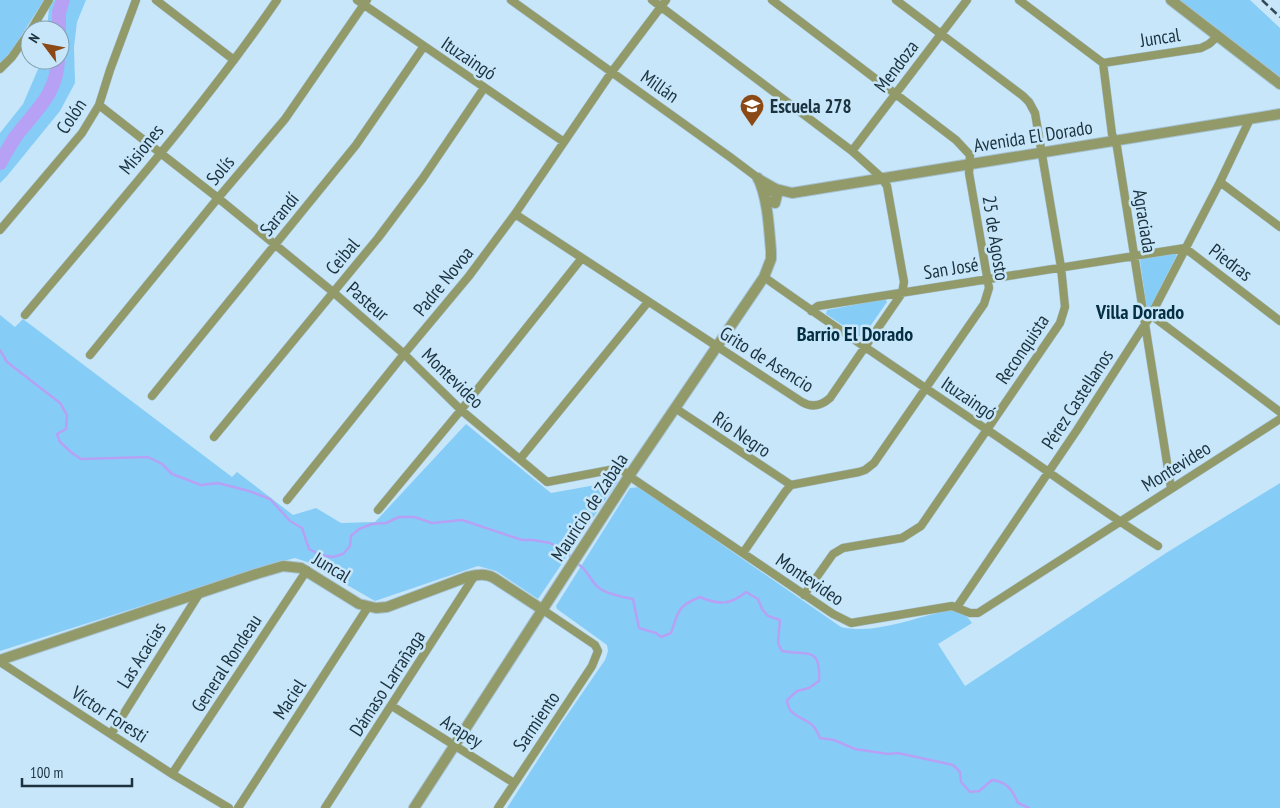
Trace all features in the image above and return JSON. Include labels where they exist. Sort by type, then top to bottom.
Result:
[{"type":"street","points":[[37,20],[49,0]]},
{"type":"street","name":"Colón","points":[[0,230],[82,133],[99,105],[136,0]]},
{"type":"street","points":[[156,0],[234,60]]},
{"type":"street","name":"Misiones","points":[[25,314],[234,60],[277,0]]},
{"type":"street","name":"Millán","points":[[511,0],[758,178],[776,189],[792,192]]},
{"type":"street","points":[[652,0],[852,151],[881,177],[887,186],[889,196],[904,282],[902,292]]},
{"type":"street","points":[[611,73],[666,0]]},
{"type":"street","name":"25 de Agosto","points":[[772,0],[940,126],[962,145],[970,155],[969,172],[989,288],[984,304],[871,466],[859,472],[791,485]]},
{"type":"street","name":"Reconquista","points":[[804,595],[833,554],[843,548],[902,538],[921,526],[1063,318],[1066,300],[1035,113],[1029,102],[896,0]]},
{"type":"street","name":"Mendoza","points":[[852,151],[967,0]]},
{"type":"street","points":[[1019,0],[1103,63]]},
{"type":"street","points":[[1171,0],[1280,84]]},
{"type":"street","name":"Ituzaingó","points":[[363,2],[564,142]]},
{"type":"street","name":"Solís","points":[[90,355],[285,119],[363,2]]},
{"type":"street","name":"Juncal","points":[[1103,63],[1201,48],[1218,36]]},
{"type":"street","points":[[0,69],[20,45]]},
{"type":"street","name":"Sarandí","points":[[152,396],[356,145],[424,46]]},
{"type":"street","name":"Agraciada","points":[[1103,63],[1112,134],[1117,147],[1172,488]]},
{"type":"street","name":"Padre Novoa","points":[[287,500],[469,276],[515,214],[611,73]]},
{"type":"street","name":"Ceibal","points":[[214,437],[401,208],[484,88]]},
{"type":"street","name":"Pasteur","points":[[99,105],[218,198],[333,292],[404,354]]},
{"type":"street","name":"Avenida El Dorado","points":[[792,192],[1280,114]]},
{"type":"street","name":"Pérez Castellanos","points":[[957,607],[1077,430],[1145,325],[1220,182],[1250,119]]},
{"type":"street","name":"Mauricio de Zabala","points":[[414,808],[629,476],[764,277],[771,259],[767,219],[768,200],[758,178]]},
{"type":"street","points":[[1220,182],[1280,227]]},
{"type":"street","points":[[768,200],[777,195],[776,189]]},
{"type":"street","points":[[768,200],[792,192]]},
{"type":"street","name":"Grito de Asencio","points":[[515,214],[716,347],[802,402],[815,406],[822,404],[830,398],[902,292]]},
{"type":"street","name":"San José","points":[[811,311],[818,306],[1185,248]]},
{"type":"street","name":"Piedras","points":[[1185,248],[1280,320]]},
{"type":"street","points":[[378,510],[461,410],[582,258]]},
{"type":"street","name":"Ituzaingó","points":[[764,277],[811,311],[1048,471],[1119,522],[1158,546]]},
{"type":"street","points":[[520,459],[648,302]]},
{"type":"street","points":[[1151,315],[1280,412]]},
{"type":"street","name":"Montevideo","points":[[404,354],[461,410],[547,482],[620,468],[804,595],[839,618],[851,623],[952,606],[970,613],[978,613],[1280,419]]},
{"type":"street","name":"Río Negro","points":[[675,408],[791,485]]},
{"type":"street","points":[[743,553],[791,485]]},
{"type":"street","name":"Juncal","points":[[0,661],[283,566],[295,566],[307,570],[359,604],[368,607]]},
{"type":"street","name":"General Rondeau","points":[[172,774],[307,570]]},
{"type":"street","points":[[368,607],[387,607],[475,575],[488,575],[543,610]]},
{"type":"street","name":"Dámaso Larrañaga","points":[[325,808],[475,575]]},
{"type":"street","name":"Las Acacias","points":[[111,734],[200,594]]},
{"type":"street","name":"Maciel","points":[[238,808],[368,607]]},
{"type":"street","name":"Sarmiento","points":[[498,808],[592,666],[598,651],[595,645],[543,610]]},
{"type":"street","name":"Víctor Foresti","points":[[0,661],[172,774],[229,808]]},
{"type":"street","name":"Arapey","points":[[392,706],[514,783]]},
{"type":"shaded area","points":[[0,0],[44,0],[31,20],[20,20],[20,38],[9,55],[0,63]]},
{"type":"shaded area","points":[[54,0],[86,0],[77,22],[74,47],[75,83],[60,111],[0,183],[0,133],[23,104],[38,70],[70,70],[70,20],[48,20],[49,7]]},
{"type":"shaded area","points":[[1177,0],[1250,0],[1280,28],[1280,77]]},
{"type":"shaded area","points":[[1175,253],[1177,255],[1149,310],[1147,310],[1140,261],[1141,259]]},
{"type":"shaded area","points":[[885,299],[887,302],[862,338],[826,314],[827,310]]},
{"type":"shaded area","points":[[0,315],[15,327],[23,319],[232,477],[237,472],[293,515],[316,508],[341,523],[375,522],[466,424],[551,493],[618,481],[538,599],[496,571],[478,566],[375,601],[307,562],[295,558],[0,651]]},
{"type":"shaded area","points":[[1280,483],[1280,808],[507,808],[605,660],[608,651],[607,645],[557,609],[556,606],[630,488],[639,487],[841,627],[868,629],[949,610],[956,610],[962,613],[972,623],[938,644],[965,686],[1166,553]]},
{"type":"waterway","points":[[59,20],[59,12],[63,0]]},
{"type":"waterway","points":[[0,163],[16,136],[44,101],[54,83],[57,70]]},
{"type":"waterway","points":[[0,350],[7,362],[60,403],[67,415],[66,429],[57,434],[60,442],[81,459],[148,457],[162,464],[172,474],[201,485],[218,483],[270,499],[290,521],[302,528],[309,549],[320,555],[333,557],[343,554],[350,546],[351,536],[359,529],[372,524],[386,523],[399,517],[414,517],[432,523],[462,520],[522,540],[550,543],[565,551],[572,558]]},
{"type":"waterway","points":[[578,564],[602,590],[633,599],[639,628],[656,633],[661,637],[671,633],[677,615],[686,604],[700,597],[719,602],[730,601],[746,592],[758,599],[762,609],[768,616],[780,620],[778,643],[782,651],[811,654],[818,662],[819,681],[809,688],[797,691],[787,700],[792,713],[812,725],[820,738],[834,740],[855,749],[888,754],[898,753],[953,765],[960,772],[961,782],[970,792],[979,791],[992,780],[1002,782],[1014,794],[1018,803],[1029,808]]},
{"type":"railway","points":[[1262,0],[1280,17]]},
{"type":"place","name":"Escuela 278","points":[[752,127]]},
{"type":"district","name":"Villa Dorado","points":[[1140,312]]},
{"type":"district","name":"Barrio El Dorado","points":[[855,334]]}]
